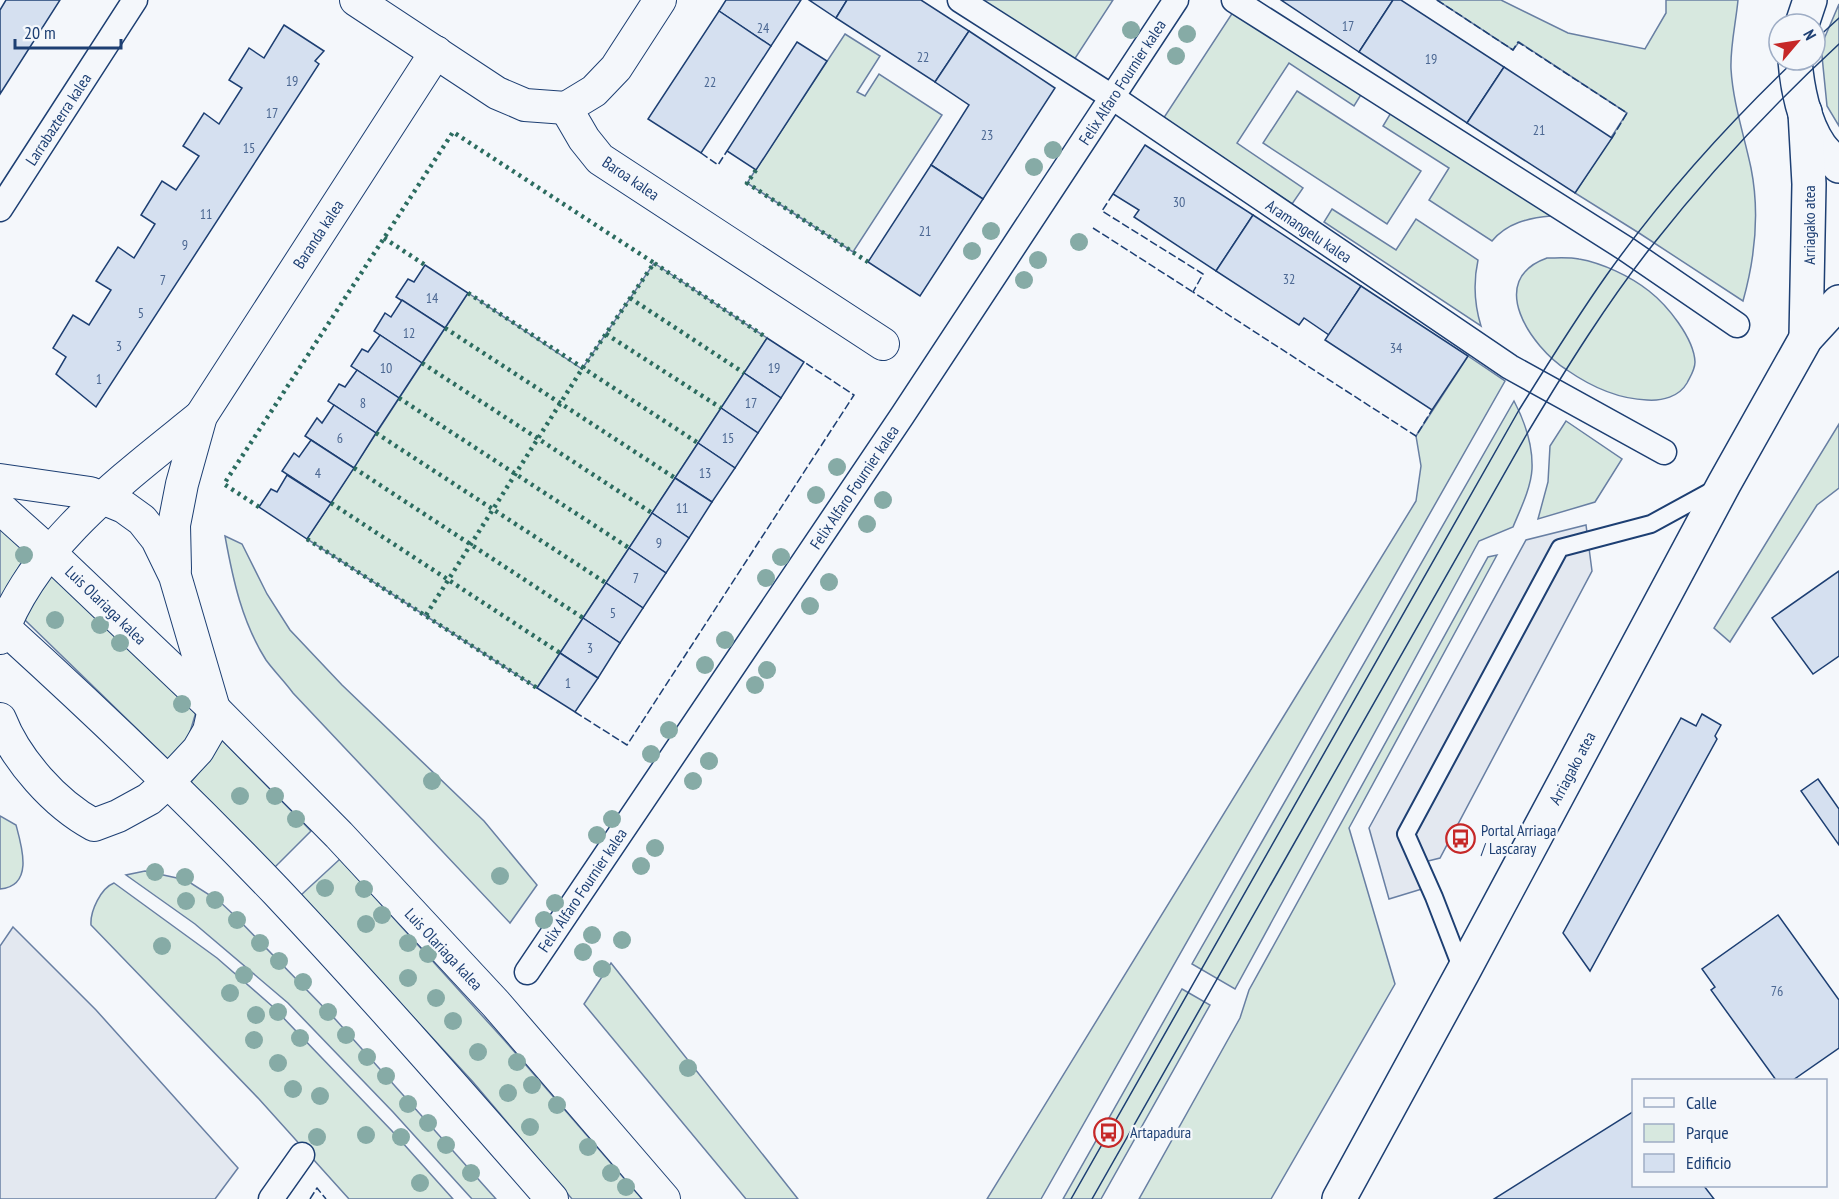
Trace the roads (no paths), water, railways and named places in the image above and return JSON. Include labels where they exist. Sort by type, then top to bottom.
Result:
[{"type":"main road","points":[[1797,72],[1797,83],[1805,112],[1819,145],[1839,166]]},
{"type":"main road","name":"Arriagako atea","points":[[1805,112],[1809,184],[1806,338]]},
{"type":"main road","name":"Arriagako atea","points":[[1339,1199],[1724,484],[1806,338],[1839,302]]},
{"type":"street","name":"Larrabazterra kalea","points":[[0,208],[135,0]]},
{"type":"street","points":[[356,0],[497,93],[525,105],[566,108],[594,91],[616,68],[660,0]]},
{"type":"street","name":"Aramangelu kalea","points":[[960,0],[1112,97],[1510,367],[1664,452]]},
{"type":"street","name":"Felix Alfaro Fournier kalea","points":[[527,972],[895,426],[1176,0]]},
{"type":"street","points":[[1234,0],[1626,249],[1737,325]]},
{"type":"street","name":"Baranda kalea","points":[[105,498],[201,416],[436,52]]},
{"type":"street","name":"Baroa kalea","points":[[566,108],[584,139],[600,159],[883,344]]},
{"type":"street","name":"Baranda kalea","points":[[175,576],[174,525],[182,484],[201,416]]},
{"type":"street","name":"Luis Olariaga kalea","points":[[0,480],[72,490],[105,498],[124,507],[142,520],[157,539],[175,576],[214,709]]},
{"type":"street","name":"Luis Olariaga kalea","points":[[105,498],[50,552],[26,584],[1,630],[168,782],[293,910],[421,1050],[552,1199]]},
{"type":"street","name":"Luis Olariaga kalea","points":[[0,508],[50,552],[214,709],[339,836],[496,1004],[664,1199]]},
{"type":"street","points":[[0,719],[17,754],[40,781],[78,816],[94,825],[118,816],[149,799],[168,782],[198,750],[209,731],[214,709]]},
{"type":"street","points":[[271,1199],[302,1155]]},
{"type":"lane","points":[[1463,972],[1434,897],[1406,834],[1560,548],[1651,524],[1724,484]]},
{"type":"tram line","points":[[1827,29],[1839,18]]},
{"type":"tram line","points":[[1092,1199],[1528,432],[1588,335],[1638,264],[1720,164],[1839,44]]},
{"type":"tram line","points":[[1071,1199],[1519,410],[1551,359],[1606,276],[1649,219],[1719,137],[1783,72]]},
{"type":"place","name":"Portal Arriaga / Lascaray","points":[[1460,839]]},
{"type":"place","name":"Artapadura","points":[[1109,1132]]}]
